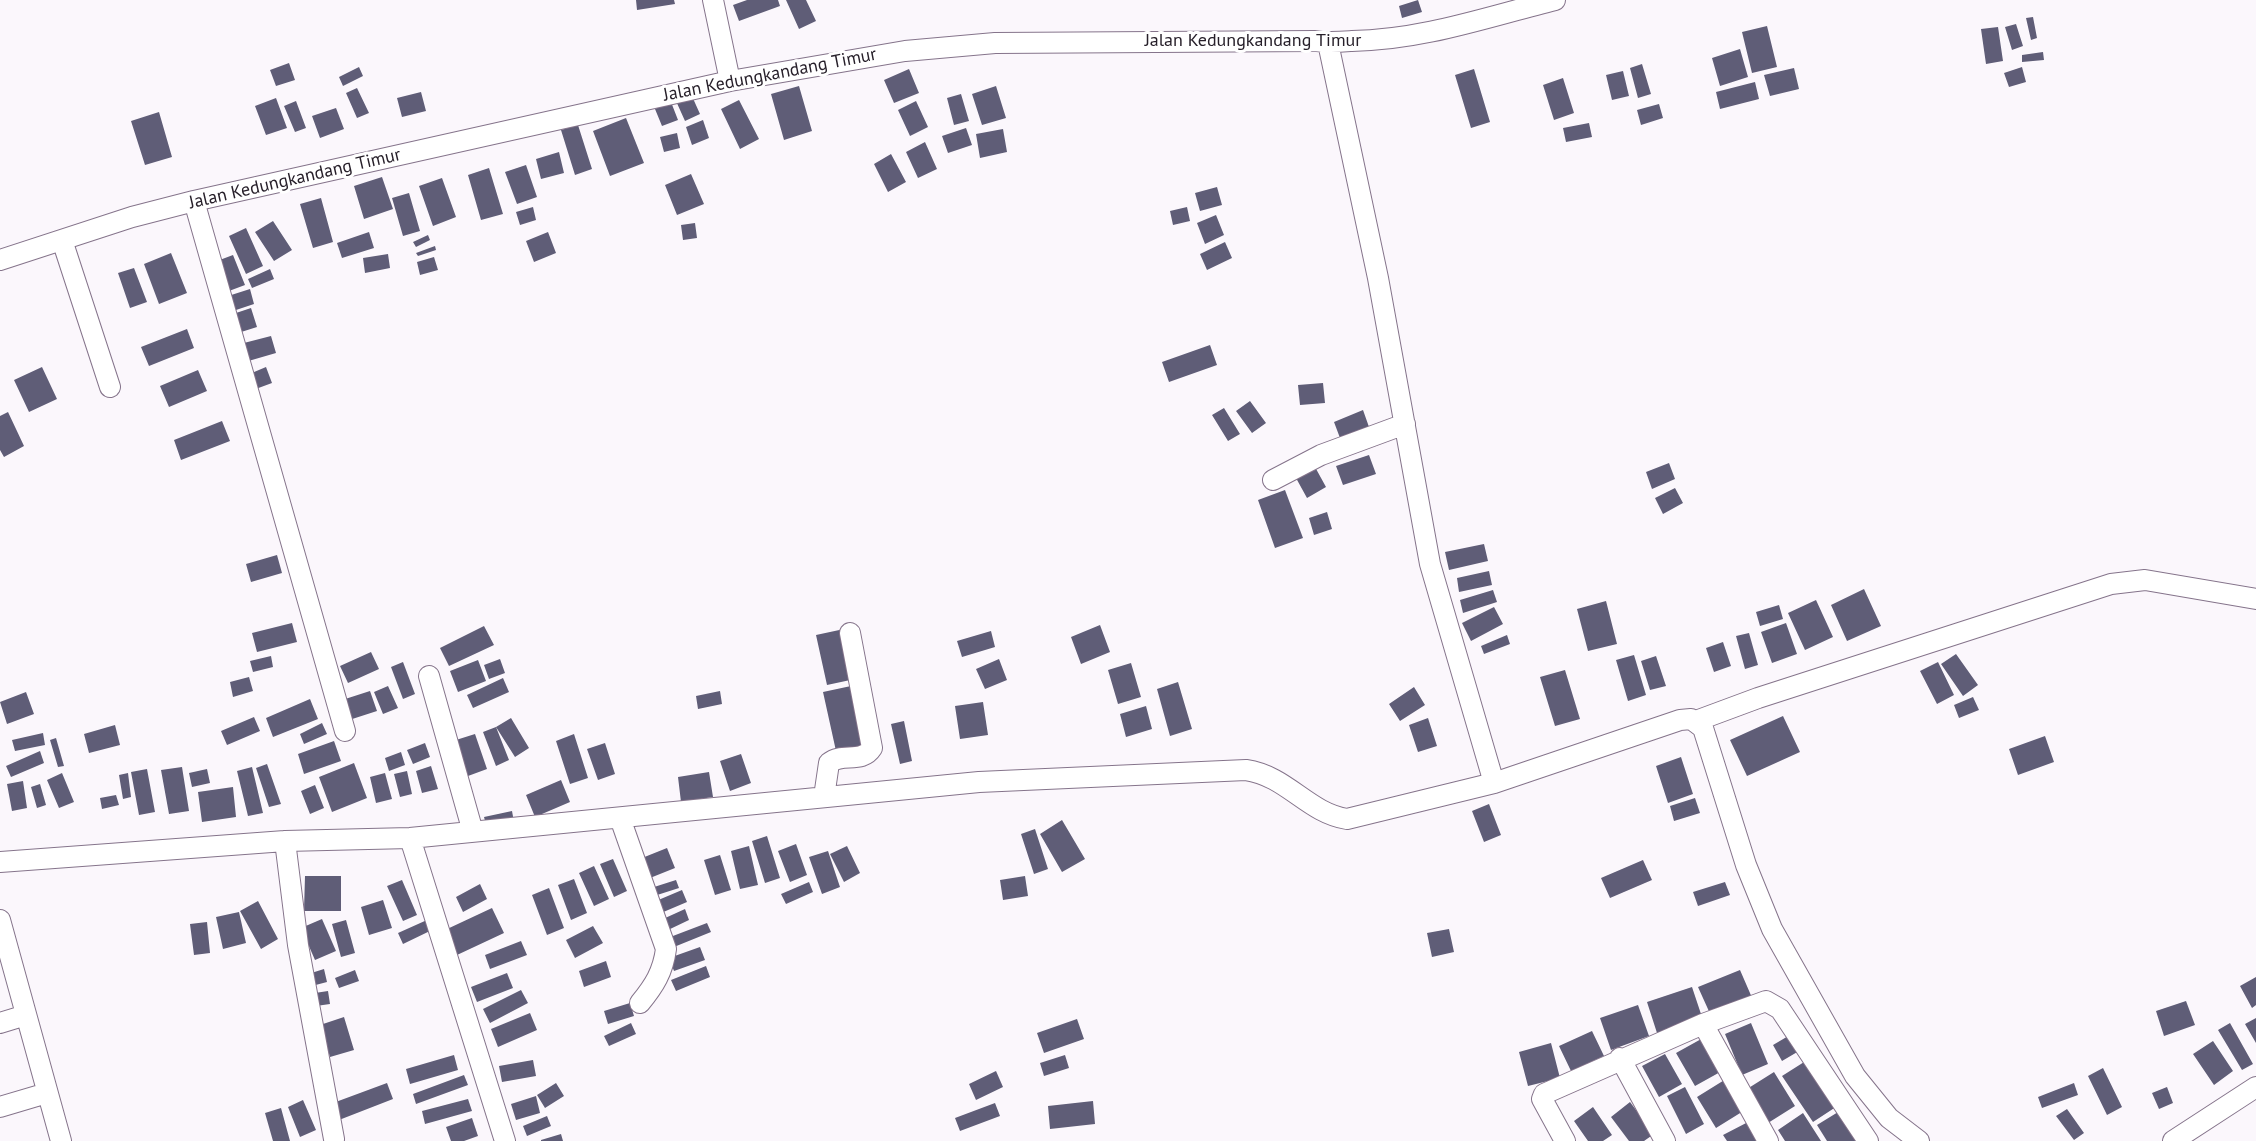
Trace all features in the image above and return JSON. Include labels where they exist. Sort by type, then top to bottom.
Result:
[{"type":"street","points":[[713,0],[730,81]]},
{"type":"street","name":"Jalan Kedungkandang Timur","points":[[0,260],[194,201],[730,81],[905,51],[963,44],[1315,41],[1328,43],[1393,39],[1462,26],[1555,0]]},
{"type":"street","points":[[1328,43],[1378,279],[1430,564],[1494,783]]},
{"type":"street","points":[[194,201],[345,731]]},
{"type":"street","points":[[62,240],[110,387]]},
{"type":"street","points":[[1273,480],[1322,455],[1405,424]]},
{"type":"street","points":[[0,862],[285,842],[411,838],[979,782],[1246,770],[1263,772],[1274,778],[1329,817],[1347,819],[1494,783],[1680,720],[1696,721],[1758,698],[2111,584],[2145,580],[2256,599]]},
{"type":"street","points":[[824,796],[829,763],[833,760],[863,757],[872,748],[850,633]]},
{"type":"street","points":[[429,676],[473,832]]},
{"type":"street","points":[[1696,721],[1704,728],[1746,865],[1772,929],[1855,1076],[1875,1104],[1911,1139]]},
{"type":"street","points":[[620,818],[666,949],[664,966],[655,984],[640,1003]]},
{"type":"street","points":[[411,838],[505,1141]]},
{"type":"street","points":[[285,842],[298,945],[334,1139]]},
{"type":"street","points":[[0,920],[61,1141]]},
{"type":"street","points":[[1565,1141],[1542,1096],[1620,1059],[1766,1000],[1777,1005],[1869,1141]]},
{"type":"street","points":[[0,1023],[26,1016]]},
{"type":"street","points":[[1703,1024],[1768,1141]]},
{"type":"street","points":[[1620,1059],[1665,1141]]},
{"type":"street","points":[[2173,1141],[2256,1087]]},
{"type":"street","points":[[0,1107],[47,1093]]},
{"type":"building","points":[[636,0],[674,0],[675,4],[637,10]]},
{"type":"building","points":[[747,0],[778,0],[780,6],[739,21],[733,5]]},
{"type":"building","points":[[786,0],[806,0],[816,21],[799,29]]},
{"type":"building","points":[[1418,0],[1422,12],[1402,18],[1399,6]]},
{"type":"building","points":[[2033,17],[2037,38],[2031,40],[2026,18]]},
{"type":"building","points":[[2016,24],[2023,46],[2012,50],[2005,27]]},
{"type":"building","points":[[1767,26],[1777,67],[1752,73],[1742,32]]},
{"type":"building","points":[[1998,27],[2003,61],[1986,64],[1981,29]]},
{"type":"building","points":[[1740,49],[1748,77],[1720,86],[1712,58]]},
{"type":"building","points":[[2043,52],[2044,60],[2022,62],[2022,55]]},
{"type":"building","points":[[289,63],[295,80],[276,86],[270,70]]},
{"type":"building","points":[[1642,64],[1651,94],[1638,98],[1630,68]]},
{"type":"building","points":[[359,67],[363,76],[343,86],[339,77]]},
{"type":"building","points":[[2022,67],[2026,82],[2009,87],[2004,73]]},
{"type":"building","points":[[1794,68],[1799,89],[1770,96],[1764,75]]},
{"type":"building","points":[[909,69],[919,93],[894,103],[884,80]]},
{"type":"building","points":[[1474,69],[1490,122],[1471,128],[1455,75]]},
{"type":"building","points":[[1623,71],[1629,96],[1612,100],[1606,75]]},
{"type":"building","points":[[1563,78],[1574,113],[1554,120],[1543,85]]},
{"type":"building","points":[[1755,82],[1759,99],[1720,109],[1716,92]]},
{"type":"building","points":[[799,86],[812,131],[784,140],[771,94]]},
{"type":"building","points":[[996,86],[1006,118],[982,125],[972,94]]},
{"type":"building","points":[[357,88],[369,113],[357,118],[346,93]]},
{"type":"building","points":[[421,92],[426,111],[402,117],[397,98]]},
{"type":"building","points":[[691,94],[700,114],[685,121],[676,101]]},
{"type":"building","points":[[961,94],[969,121],[954,125],[947,98]]},
{"type":"building","points":[[276,98],[287,128],[266,135],[255,106]]},
{"type":"building","points":[[739,100],[759,139],[740,149],[721,109]]},
{"type":"building","points":[[296,101],[306,128],[295,132],[284,106]]},
{"type":"building","points":[[916,101],[928,127],[910,136],[898,110]]},
{"type":"building","points":[[671,102],[678,120],[662,126],[655,109]]},
{"type":"building","points":[[1659,104],[1663,118],[1641,125],[1637,110]]},
{"type":"building","points":[[336,108],[344,129],[320,138],[312,116]]},
{"type":"building","points":[[159,112],[172,157],[145,165],[131,121]]},
{"type":"building","points":[[626,118],[644,163],[610,176],[593,131]]},
{"type":"building","points":[[703,120],[709,138],[692,145],[686,127]]},
{"type":"building","points":[[1589,123],[1592,137],[1566,142],[1563,128]]},
{"type":"building","points":[[578,125],[592,169],[575,175],[561,130]]},
{"type":"building","points":[[966,128],[972,145],[948,153],[942,136]]},
{"type":"building","points":[[1003,129],[1007,152],[980,158],[976,134]]},
{"type":"building","points":[[677,133],[680,148],[664,152],[660,137]]},
{"type":"building","points":[[925,142],[937,169],[918,178],[906,152]]},
{"type":"building","points":[[559,152],[564,173],[541,179],[536,159]]},
{"type":"building","points":[[891,154],[906,182],[888,192],[874,164]]},
{"type":"building","points":[[526,165],[537,197],[517,204],[505,172]]},
{"type":"building","points":[[489,168],[503,214],[481,220],[468,175]]},
{"type":"building","points":[[691,174],[704,204],[677,215],[665,185]]},
{"type":"building","points":[[382,177],[393,209],[364,219],[354,186]]},
{"type":"building","points":[[442,178],[456,217],[433,226],[419,186]]},
{"type":"building","points":[[1217,187],[1222,205],[1200,211],[1195,193]]},
{"type":"building","points":[[409,193],[420,231],[403,236],[392,198]]},
{"type":"building","points":[[321,198],[333,242],[313,248],[300,204]]},
{"type":"building","points":[[533,207],[536,220],[520,225],[516,212]]},
{"type":"building","points":[[1187,207],[1190,221],[1173,225],[1170,211]]},
{"type":"building","points":[[1216,215],[1224,235],[1205,244],[1197,223]]},
{"type":"building","points":[[273,221],[292,250],[274,261],[255,232]]},
{"type":"building","points":[[695,223],[697,238],[683,240],[681,225]]},
{"type":"building","points":[[246,228],[263,266],[246,274],[229,236]]},
{"type":"building","points":[[369,232],[374,248],[342,258],[337,243]]},
{"type":"building","points":[[548,232],[556,253],[534,262],[526,241]]},
{"type":"building","points":[[428,235],[430,240],[416,247],[413,242]]},
{"type":"building","points":[[1225,242],[1232,258],[1207,270],[1200,254]]},
{"type":"building","points":[[435,246],[436,250],[418,256],[416,253]]},
{"type":"building","points":[[171,253],[187,293],[159,304],[144,264]]},
{"type":"building","points":[[388,254],[390,268],[365,273],[363,258]]},
{"type":"building","points":[[233,255],[245,285],[229,291],[217,261]]},
{"type":"building","points":[[434,257],[438,270],[420,275],[417,262]]},
{"type":"building","points":[[134,268],[147,302],[130,308],[118,273]]},
{"type":"building","points":[[270,269],[274,279],[252,288],[248,279]]},
{"type":"building","points":[[250,289],[254,304],[230,312],[225,297]]},
{"type":"building","points":[[251,308],[257,327],[238,333],[233,314]]},
{"type":"building","points":[[187,329],[194,348],[149,366],[141,347]]},
{"type":"building","points":[[271,336],[276,353],[245,362],[240,344]]},
{"type":"building","points":[[1210,345],[1217,365],[1169,382],[1162,362]]},
{"type":"building","points":[[42,367],[57,399],[29,412],[14,380]]},
{"type":"building","points":[[266,367],[272,383],[253,390],[247,375]]},
{"type":"building","points":[[198,370],[207,391],[169,407],[160,386]]},
{"type":"building","points":[[1323,383],[1325,403],[1300,405],[1298,385]]},
{"type":"building","points":[[1250,401],[1266,423],[1252,433],[1236,411]]},
{"type":"building","points":[[1224,408],[1240,434],[1228,441],[1212,415]]},
{"type":"building","points":[[1363,410],[1369,427],[1340,438],[1334,422]]},
{"type":"building","points":[[8,412],[24,446],[4,457],[0,450],[0,416]]},
{"type":"building","points":[[222,421],[230,441],[181,460],[174,440]]},
{"type":"building","points":[[1369,455],[1376,474],[1343,485],[1336,466]]},
{"type":"building","points":[[1669,463],[1675,479],[1652,489],[1646,472]]},
{"type":"building","points":[[1315,467],[1326,487],[1307,498],[1296,478]]},
{"type":"building","points":[[1675,488],[1683,503],[1663,514],[1655,498]]},
{"type":"building","points":[[1285,490],[1303,538],[1275,548],[1258,500]]},
{"type":"building","points":[[1327,512],[1332,529],[1314,535],[1309,518]]},
{"type":"building","points":[[1484,544],[1488,561],[1449,570],[1445,552]]},
{"type":"building","points":[[277,555],[282,573],[251,582],[246,564]]},
{"type":"building","points":[[1489,571],[1492,585],[1459,592],[1457,578]]},
{"type":"building","points":[[1864,589],[1881,626],[1847,641],[1831,605]]},
{"type":"building","points":[[1493,590],[1497,602],[1463,613],[1460,600]]},
{"type":"building","points":[[1816,600],[1833,637],[1805,650],[1788,613]]},
{"type":"building","points":[[1606,601],[1617,644],[1588,651],[1577,609]]},
{"type":"building","points":[[1779,605],[1783,619],[1760,626],[1756,612]]},
{"type":"building","points":[[1494,607],[1503,624],[1471,641],[1462,623]]},
{"type":"building","points":[[292,623],[297,642],[257,652],[252,633]]},
{"type":"building","points":[[1786,623],[1797,654],[1772,663],[1761,632]]},
{"type":"building","points":[[1100,625],[1110,652],[1081,664],[1071,637]]},
{"type":"building","points":[[484,626],[494,645],[449,666],[440,648]]},
{"type":"building","points":[[844,629],[855,679],[827,685],[816,635]]},
{"type":"building","points":[[991,631],[995,647],[962,657],[957,641]]},
{"type":"building","points":[[1749,633],[1758,665],[1745,669],[1736,636]]},
{"type":"building","points":[[1507,635],[1510,644],[1484,654],[1481,646]]},
{"type":"building","points":[[1723,642],[1731,666],[1714,672],[1706,648]]},
{"type":"building","points":[[371,652],[379,669],[348,683],[340,666]]},
{"type":"building","points":[[1956,654],[1978,685],[1963,696],[1941,664]]},
{"type":"building","points":[[1634,655],[1646,695],[1628,701],[1616,660]]},
{"type":"building","points":[[271,656],[273,667],[253,672],[250,661]]},
{"type":"building","points":[[1656,656],[1666,686],[1650,690],[1641,661]]},
{"type":"building","points":[[500,659],[505,673],[489,679],[484,665]]},
{"type":"building","points":[[999,659],[1007,680],[985,689],[976,669]]},
{"type":"building","points":[[478,660],[486,681],[458,692],[450,671]]},
{"type":"building","points":[[403,662],[415,694],[403,699],[391,667]]},
{"type":"building","points":[[1938,662],[1954,695],[1937,704],[1920,671]]},
{"type":"building","points":[[1131,663],[1141,697],[1118,704],[1108,670]]},
{"type":"building","points":[[1565,670],[1580,719],[1555,726],[1540,677]]},
{"type":"building","points":[[249,677],[253,691],[233,697],[230,682]]},
{"type":"building","points":[[503,678],[509,692],[473,708],[467,695]]},
{"type":"building","points":[[1178,682],[1192,729],[1170,736],[1157,689]]},
{"type":"building","points":[[388,686],[398,708],[383,714],[374,692]]},
{"type":"building","points":[[851,686],[864,745],[836,751],[823,692]]},
{"type":"building","points":[[1414,687],[1425,705],[1400,721],[1389,704]]},
{"type":"building","points":[[370,691],[377,711],[346,721],[339,701]]},
{"type":"building","points":[[720,691],[722,704],[698,709],[696,696]]},
{"type":"building","points":[[26,692],[34,714],[7,724],[0,702]]},
{"type":"building","points":[[1973,697],[1979,710],[1959,718],[1954,705]]},
{"type":"building","points":[[310,699],[318,719],[273,737],[266,718]]},
{"type":"building","points":[[983,702],[988,735],[960,739],[955,706]]},
{"type":"building","points":[[1146,706],[1152,729],[1126,737],[1120,714]]},
{"type":"building","points":[[1783,716],[1800,752],[1747,776],[1730,740]]},
{"type":"building","points":[[254,717],[260,731],[227,745],[221,731]]},
{"type":"building","points":[[511,718],[529,748],[515,757],[496,727]]},
{"type":"building","points":[[1428,718],[1437,746],[1418,752],[1409,725]]},
{"type":"building","points":[[904,721],[912,761],[900,764],[891,724]]},
{"type":"building","points":[[322,723],[327,734],[304,744],[300,734]]},
{"type":"building","points":[[115,725],[120,745],[89,753],[84,734]]},
{"type":"building","points":[[496,727],[509,760],[496,766],[483,732]]},
{"type":"building","points":[[43,733],[45,745],[15,751],[12,740]]},
{"type":"building","points":[[475,734],[487,769],[468,776],[456,740]]},
{"type":"building","points":[[574,734],[588,778],[570,784],[556,741]]},
{"type":"building","points":[[2045,736],[2054,762],[2018,775],[2009,749]]},
{"type":"building","points":[[56,738],[64,766],[58,767],[50,740]]},
{"type":"building","points":[[334,741],[341,761],[304,774],[298,754]]},
{"type":"building","points":[[425,743],[430,757],[413,764],[407,750]]},
{"type":"building","points":[[605,743],[615,774],[598,780],[587,749]]},
{"type":"building","points":[[40,751],[44,763],[11,777],[6,766]]},
{"type":"building","points":[[401,752],[405,765],[389,771],[385,758]]},
{"type":"building","points":[[741,754],[751,783],[730,791],[720,761]]},
{"type":"building","points":[[1681,757],[1693,794],[1668,803],[1656,766]]},
{"type":"building","points":[[354,763],[367,798],[332,812],[319,777]]},
{"type":"building","points":[[267,764],[281,804],[269,807],[256,768]]},
{"type":"building","points":[[431,766],[438,789],[422,793],[416,771]]},
{"type":"building","points":[[182,767],[189,811],[169,814],[161,770]]},
{"type":"building","points":[[252,767],[263,813],[248,816],[237,771]]},
{"type":"building","points":[[147,769],[155,812],[139,815],[131,772]]},
{"type":"building","points":[[207,769],[210,783],[192,787],[189,773]]},
{"type":"building","points":[[407,771],[412,794],[400,797],[394,774]]},
{"type":"building","points":[[709,772],[713,797],[681,802],[678,777]]},
{"type":"building","points":[[62,773],[74,802],[59,808],[47,780]]},
{"type":"building","points":[[128,773],[131,797],[123,799],[119,775]]},
{"type":"building","points":[[385,773],[392,799],[376,803],[370,777]]},
{"type":"building","points":[[561,780],[570,802],[535,817],[526,795]]},
{"type":"building","points":[[23,781],[27,808],[12,811],[7,784]]},
{"type":"building","points":[[40,784],[46,805],[37,808],[31,787]]},
{"type":"building","points":[[315,785],[324,808],[310,814],[301,791]]},
{"type":"building","points":[[233,787],[236,817],[202,822],[198,792]]},
{"type":"building","points":[[116,795],[119,805],[102,809],[100,798]]},
{"type":"building","points":[[1695,798],[1700,813],[1674,821],[1670,806]]},
{"type":"building","points":[[1489,804],[1501,835],[1484,842],[1472,811]]},
{"type":"building","points":[[512,811],[514,822],[487,828],[484,817]]},
{"type":"building","points":[[1062,820],[1085,859],[1062,872],[1040,834]]},
{"type":"building","points":[[1035,829],[1048,869],[1034,874],[1021,834]]},
{"type":"building","points":[[767,836],[780,878],[765,883],[752,841]]},
{"type":"building","points":[[796,844],[807,875],[790,882],[778,851]]},
{"type":"building","points":[[749,846],[758,885],[740,889],[731,851]]},
{"type":"building","points":[[847,846],[860,873],[844,882],[830,854]]},
{"type":"building","points":[[667,848],[675,868],[645,880],[637,860]]},
{"type":"building","points":[[828,851],[840,887],[822,894],[809,857]]},
{"type":"building","points":[[720,855],[731,890],[715,895],[704,860]]},
{"type":"building","points":[[613,859],[627,891],[614,897],[600,864]]},
{"type":"building","points":[[1643,860],[1652,880],[1610,898],[1601,878]]},
{"type":"building","points":[[594,866],[609,899],[594,906],[579,873]]},
{"type":"building","points":[[305,876],[341,876],[341,911],[304,911]]},
{"type":"building","points":[[1025,876],[1028,896],[1003,900],[1000,880]]},
{"type":"building","points":[[574,879],[587,913],[571,920],[558,885]]},
{"type":"building","points":[[402,880],[417,915],[403,921],[387,886]]},
{"type":"building","points":[[676,880],[679,888],[654,896],[651,888]]},
{"type":"building","points":[[809,882],[813,892],[786,904],[781,894]]},
{"type":"building","points":[[1725,882],[1730,895],[1698,906],[1693,892]]},
{"type":"building","points":[[480,884],[487,899],[463,912],[456,897]]},
{"type":"building","points":[[549,888],[564,928],[547,935],[532,895]]},
{"type":"building","points":[[682,890],[687,902],[661,913],[656,901]]},
{"type":"building","points":[[383,900],[392,928],[369,935],[361,907]]},
{"type":"building","points":[[258,901],[278,939],[261,949],[240,911]]},
{"type":"building","points":[[492,908],[504,933],[457,955],[445,930]]},
{"type":"building","points":[[685,909],[689,920],[668,930],[663,919]]},
{"type":"building","points":[[239,912],[246,943],[223,949],[216,917]]},
{"type":"building","points":[[322,919],[336,951],[315,960],[301,928]]},
{"type":"building","points":[[346,920],[355,953],[341,957],[332,924]]},
{"type":"building","points":[[427,920],[432,930],[403,944],[398,933]]},
{"type":"building","points":[[207,922],[210,953],[194,955],[190,924]]},
{"type":"building","points":[[707,923],[711,932],[669,949],[665,939]]},
{"type":"building","points":[[593,926],[603,943],[575,958],[566,940]]},
{"type":"building","points":[[1449,929],[1454,952],[1432,957],[1427,933]]},
{"type":"building","points":[[521,941],[527,955],[490,969],[485,955]]},
{"type":"building","points":[[700,947],[705,960],[674,971],[669,958]]},
{"type":"building","points":[[606,961],[611,977],[584,987],[579,971]]},
{"type":"building","points":[[706,966],[710,977],[676,991],[671,980]]},
{"type":"building","points":[[324,969],[327,982],[308,987],[305,975]]},
{"type":"building","points":[[355,970],[359,981],[339,988],[335,978]]},
{"type":"building","points":[[1740,970],[1753,1000],[1712,1018],[1698,987]]},
{"type":"building","points":[[507,973],[513,988],[477,1002],[471,987]]},
{"type":"building","points":[[2256,977],[2256,1005],[2252,1008],[2240,986]]},
{"type":"building","points":[[1692,987],[1702,1017],[1657,1033],[1647,1002]]},
{"type":"building","points":[[521,990],[528,1003],[490,1023],[483,1009]]},
{"type":"building","points":[[328,991],[330,1004],[316,1006],[315,993]]},
{"type":"building","points":[[2186,1001],[2195,1025],[2164,1036],[2156,1011]]},
{"type":"building","points":[[630,1003],[634,1016],[608,1024],[604,1011]]},
{"type":"building","points":[[1638,1005],[1649,1036],[1611,1050],[1600,1018]]},
{"type":"building","points":[[530,1013],[537,1030],[498,1047],[491,1029]]},
{"type":"building","points":[[344,1017],[354,1050],[330,1057],[320,1025]]},
{"type":"building","points":[[2256,1018],[2256,1043],[2245,1024]]},
{"type":"building","points":[[1077,1019],[1084,1039],[1044,1053],[1037,1033]]},
{"type":"building","points":[[631,1023],[636,1034],[609,1046],[604,1036]]},
{"type":"building","points":[[1751,1023],[1768,1064],[1742,1075],[1725,1034]]},
{"type":"building","points":[[2230,1023],[2253,1064],[2242,1070],[2218,1030]]},
{"type":"building","points":[[1592,1031],[1604,1056],[1571,1071],[1559,1046]]},
{"type":"building","points":[[1790,1035],[1799,1051],[1782,1061],[1773,1045]]},
{"type":"building","points":[[1703,1038],[1722,1071],[1695,1086],[1676,1053]]},
{"type":"building","points":[[2213,1041],[2233,1071],[2214,1085],[2193,1054]]},
{"type":"building","points":[[1551,1043],[1560,1078],[1528,1086],[1519,1052]]},
{"type":"building","points":[[1665,1054],[1682,1084],[1659,1097],[1642,1066]]},
{"type":"building","points":[[454,1055],[458,1070],[410,1084],[406,1069]]},
{"type":"building","points":[[1065,1055],[1069,1068],[1044,1076],[1040,1063]]},
{"type":"building","points":[[1812,1057],[1842,1103],[1813,1122],[1782,1076]]},
{"type":"building","points":[[533,1060],[536,1076],[502,1082],[499,1066]]},
{"type":"building","points":[[2103,1068],[2122,1107],[2107,1115],[2088,1076]]},
{"type":"building","points":[[996,1071],[1003,1087],[976,1100],[969,1084]]},
{"type":"building","points":[[1774,1072],[1795,1106],[1768,1123],[1747,1089]]},
{"type":"building","points":[[464,1075],[468,1085],[416,1104],[413,1094]]},
{"type":"building","points":[[1726,1079],[1745,1110],[1716,1128],[1697,1097]]},
{"type":"building","points":[[387,1083],[393,1099],[339,1120],[333,1103]]},
{"type":"building","points":[[556,1083],[564,1096],[545,1108],[537,1095]]},
{"type":"building","points":[[2074,1083],[2078,1095],[2042,1108],[2038,1097]]},
{"type":"building","points":[[1685,1087],[1704,1124],[1686,1134],[1667,1096]]},
{"type":"building","points":[[2167,1087],[2173,1103],[2159,1109],[2152,1093]]},
{"type":"building","points":[[536,1096],[540,1113],[516,1120],[511,1104]]},
{"type":"building","points":[[468,1099],[472,1111],[425,1124],[422,1111]]},
{"type":"building","points":[[303,1100],[316,1130],[300,1137],[288,1107]]},
{"type":"building","points":[[1093,1101],[1095,1124],[1050,1129],[1048,1106]]},
{"type":"building","points":[[1630,1102],[1654,1134],[1644,1141],[1629,1141],[1611,1117]]},
{"type":"building","points":[[995,1103],[1000,1116],[960,1131],[955,1118]]},
{"type":"building","points":[[1593,1107],[1612,1135],[1603,1141],[1588,1141],[1574,1121]]},
{"type":"building","points":[[281,1108],[290,1141],[273,1141],[265,1113]]},
{"type":"building","points":[[1843,1109],[1863,1141],[1827,1141],[1817,1125]]},
{"type":"building","points":[[2067,1109],[2084,1133],[2074,1140],[2056,1116]]},
{"type":"building","points":[[1803,1113],[1821,1141],[1785,1141],[1778,1130]]},
{"type":"building","points":[[547,1116],[551,1126],[527,1136],[523,1126]]},
{"type":"building","points":[[472,1118],[478,1136],[464,1141],[451,1141],[446,1127]]},
{"type":"building","points":[[1750,1121],[1761,1141],[1727,1141],[1723,1135]]},
{"type":"building","points":[[561,1134],[563,1141],[541,1141],[541,1140]]}]
